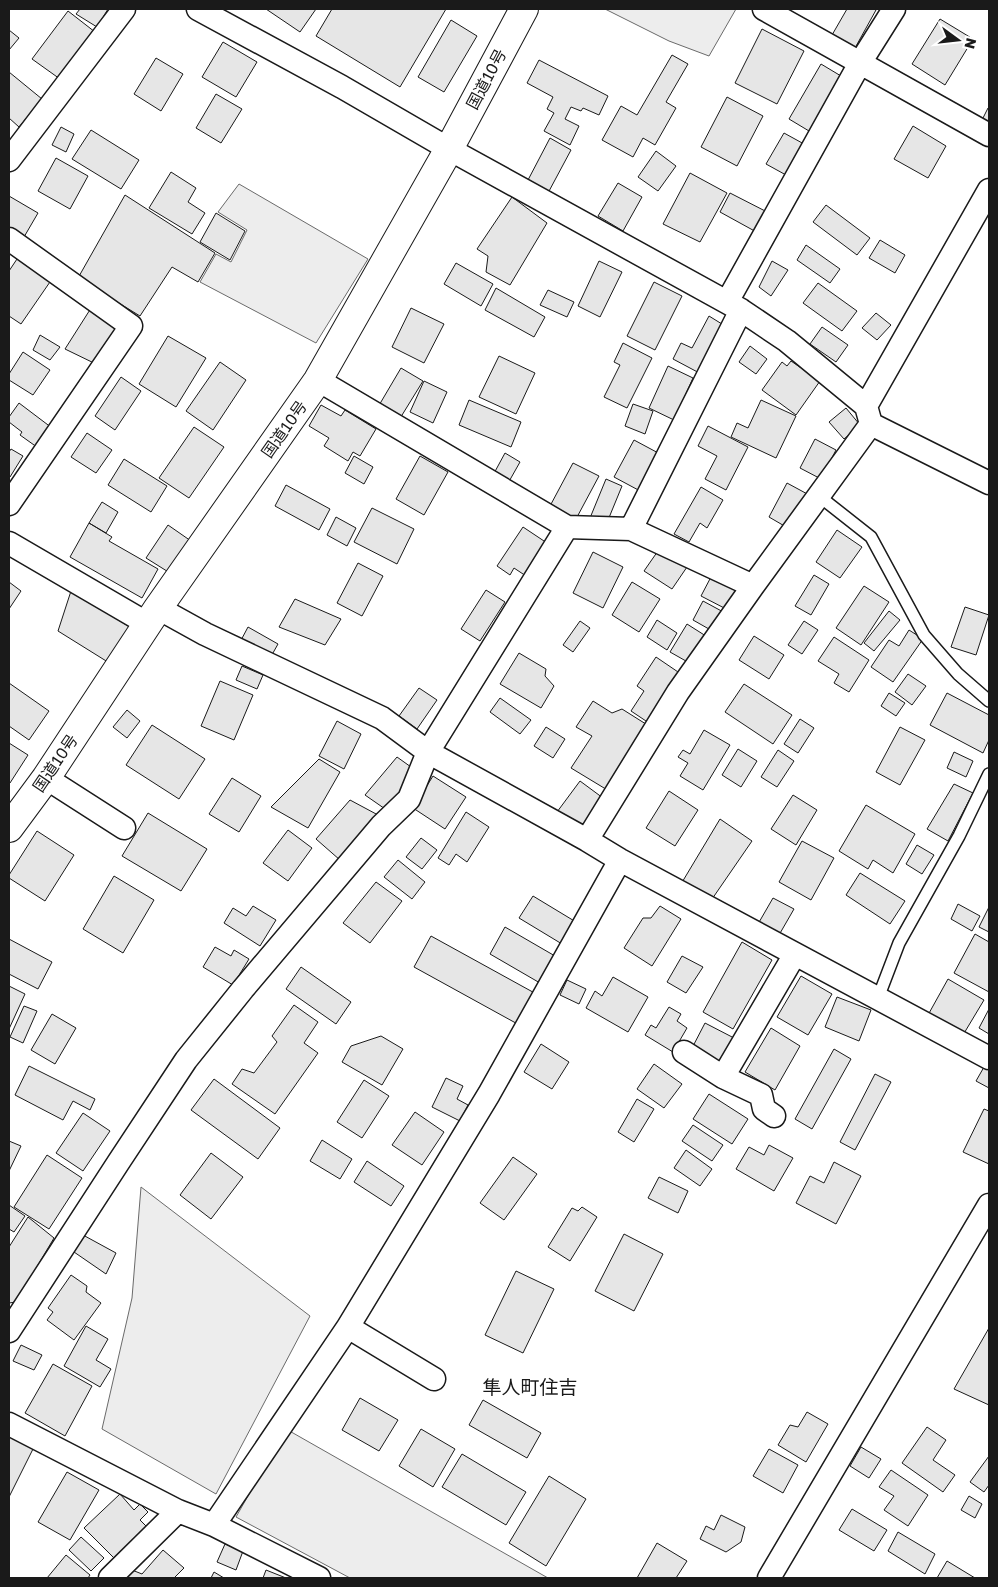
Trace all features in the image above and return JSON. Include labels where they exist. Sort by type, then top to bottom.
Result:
[{"type":"highway","name":"国道10号","points":[[9,828],[46,778],[153,616],[318,380],[449,149],[524,9]]},
{"type":"street","points":[[9,160],[124,9]]},
{"type":"street","points":[[198,9],[342,87],[449,149],[734,306],[787,342],[869,415],[989,483]]},
{"type":"street","points":[[764,9],[989,135]]},
{"type":"street","points":[[631,529],[734,306],[860,63],[894,9]]},
{"type":"street","points":[[587,840],[678,692],[819,496],[869,415],[989,190]]},
{"type":"street","points":[[9,238],[131,326],[9,504]]},
{"type":"street","points":[[318,380],[567,528],[631,529],[753,586]]},
{"type":"street","points":[[9,1331],[186,1060],[242,989],[381,826],[409,799],[428,752],[567,528]]},
{"type":"street","points":[[9,543],[153,616],[204,634],[382,718],[428,752],[620,860],[989,1058]]},
{"type":"street","points":[[46,778],[124,828]]},
{"type":"street","points":[[214,1525],[348,1327],[489,1094],[620,860]]},
{"type":"street","points":[[723,1077],[795,954]]},
{"type":"street","points":[[684,1052],[723,1077],[761,1095],[764,1109],[774,1116]]},
{"type":"street","points":[[769,1578],[989,1204]]},
{"type":"street","points":[[348,1327],[434,1378]]},
{"type":"street","points":[[9,1424],[178,1511],[214,1525],[319,1578]]},
{"type":"street","points":[[110,1578],[178,1511]]},
{"type":"lane","points":[[819,496],[871,537],[924,635],[958,674],[989,701]]},
{"type":"lane","points":[[878,998],[899,943],[959,836],[989,774]]},
{"type":"shaded area","points":[[605,9],[736,9],[709,56],[669,41]]},
{"type":"shaded area","points":[[239,184],[368,259],[316,343],[200,282],[216,254],[231,262],[247,230],[218,212]]},
{"type":"shaded area","points":[[141,1187],[310,1316],[216,1494],[102,1429],[132,1298]]},
{"type":"shaded area","points":[[286,1429],[548,1578],[350,1578],[236,1517]]},
{"type":"building","points":[[80,9],[108,9],[97,27],[76,14]]},
{"type":"building","points":[[266,9],[316,9],[300,32]]},
{"type":"building","points":[[332,9],[446,9],[400,87],[316,36]]},
{"type":"building","points":[[847,9],[876,10],[855,48],[832,35]]},
{"type":"building","points":[[68,11],[95,32],[60,79],[32,59]]},
{"type":"building","points":[[940,19],[973,39],[945,85],[912,64]]},
{"type":"building","points":[[451,20],[477,36],[444,92],[418,77]]},
{"type":"building","points":[[762,29],[804,51],[777,104],[735,83]]},
{"type":"building","points":[[9,30],[19,38],[9,50]]},
{"type":"building","points":[[223,42],[257,62],[236,97],[202,77]]},
{"type":"building","points":[[672,55],[688,64],[666,102],[676,108],[655,145],[643,138],[633,157],[602,140],[621,106],[637,115]]},
{"type":"building","points":[[156,58],[183,74],[161,111],[134,94]]},
{"type":"building","points":[[539,60],[608,96],[599,115],[583,108],[581,111],[571,107],[565,119],[579,126],[570,145],[544,131],[554,113],[547,109],[553,97],[527,83]]},
{"type":"building","points":[[821,64],[841,76],[809,131],[789,119]]},
{"type":"building","points":[[9,72],[42,99],[19,127],[9,118]]},
{"type":"building","points":[[216,94],[242,109],[221,143],[196,128]]},
{"type":"building","points":[[727,97],[763,116],[737,166],[701,147]]},
{"type":"building","points":[[989,109],[989,129],[980,124]]},
{"type":"building","points":[[913,126],[946,146],[928,178],[894,159]]},
{"type":"building","points":[[61,127],[74,134],[66,152],[52,145]]},
{"type":"building","points":[[91,130],[139,160],[121,189],[72,159]]},
{"type":"building","points":[[784,133],[804,144],[786,175],[766,164]]},
{"type":"building","points":[[550,138],[571,150],[548,193],[528,180]]},
{"type":"building","points":[[656,151],[676,166],[658,191],[638,177]]},
{"type":"building","points":[[56,158],[88,176],[70,209],[38,191]]},
{"type":"building","points":[[171,172],[196,188],[188,202],[205,213],[192,234],[149,208]]},
{"type":"building","points":[[690,173],[727,193],[700,242],[663,224]]},
{"type":"building","points":[[618,183],[642,197],[623,231],[598,216]]},
{"type":"building","points":[[730,193],[771,214],[760,234],[720,212]]},
{"type":"building","points":[[125,195],[215,253],[198,282],[172,267],[140,316],[78,278]]},
{"type":"building","points":[[9,196],[38,213],[24,237],[9,227]]},
{"type":"building","points":[[512,197],[547,223],[510,285],[486,272],[488,256],[477,249]]},
{"type":"building","points":[[826,205],[870,238],[857,255],[813,222]]},
{"type":"building","points":[[216,213],[245,231],[230,260],[200,242]]},
{"type":"building","points":[[880,240],[905,255],[895,273],[869,258]]},
{"type":"building","points":[[806,245],[840,269],[830,283],[797,260]]},
{"type":"building","points":[[19,256],[52,279],[21,324],[9,316],[9,271]]},
{"type":"building","points":[[599,261],[622,272],[600,317],[578,306]]},
{"type":"building","points":[[772,261],[788,270],[771,296],[759,287]]},
{"type":"building","points":[[456,263],[493,284],[481,306],[444,284]]},
{"type":"building","points":[[654,282],[682,296],[655,350],[627,336]]},
{"type":"building","points":[[818,283],[857,311],[842,331],[803,303]]},
{"type":"building","points":[[496,288],[545,317],[534,337],[485,310]]},
{"type":"building","points":[[548,290],[574,302],[567,317],[540,305]]},
{"type":"building","points":[[93,305],[124,326],[98,365],[65,349]]},
{"type":"building","points":[[411,308],[444,324],[424,363],[392,347]]},
{"type":"building","points":[[876,313],[891,325],[877,340],[862,328]]},
{"type":"building","points":[[709,316],[730,329],[705,376],[673,359],[681,343],[692,348]]},
{"type":"building","points":[[822,327],[848,345],[836,362],[810,344]]},
{"type":"building","points":[[40,335],[60,347],[50,360],[33,350]]},
{"type":"building","points":[[168,336],[206,358],[176,407],[139,384]]},
{"type":"building","points":[[623,343],[652,358],[627,408],[604,397],[620,365],[614,362]]},
{"type":"building","points":[[750,346],[767,359],[756,374],[739,362]]},
{"type":"building","points":[[23,352],[50,370],[33,395],[9,380],[9,374]]},
{"type":"building","points":[[499,356],[535,373],[516,414],[479,397]]},
{"type":"building","points":[[791,361],[820,381],[796,415],[762,390],[782,362],[787,366]]},
{"type":"building","points":[[220,362],[246,380],[213,430],[186,411]]},
{"type":"building","points":[[668,366],[693,378],[674,420],[649,408]]},
{"type":"building","points":[[401,368],[423,381],[399,420],[378,407]]},
{"type":"building","points":[[121,377],[141,391],[115,430],[95,416]]},
{"type":"building","points":[[424,381],[447,392],[433,423],[410,412]]},
{"type":"building","points":[[469,400],[521,422],[511,447],[459,425]]},
{"type":"building","points":[[761,400],[796,416],[776,458],[731,437],[737,423],[748,428]]},
{"type":"building","points":[[19,403],[56,431],[41,450],[20,435],[22,432],[9,422],[9,417]]},
{"type":"building","points":[[633,404],[653,411],[645,434],[625,426]]},
{"type":"building","points":[[321,405],[341,416],[345,410],[376,429],[360,456],[353,452],[348,461],[324,446],[329,438],[309,426]]},
{"type":"building","points":[[846,408],[860,425],[844,439],[829,422]]},
{"type":"building","points":[[708,426],[748,447],[726,490],[705,479],[717,456],[698,446]]},
{"type":"building","points":[[194,427],[224,447],[189,498],[159,478]]},
{"type":"building","points":[[87,433],[112,450],[96,473],[71,457]]},
{"type":"building","points":[[815,439],[836,450],[821,479],[800,468]]},
{"type":"building","points":[[634,440],[662,455],[642,492],[614,477]]},
{"type":"building","points":[[11,449],[23,456],[9,477],[9,452]]},
{"type":"building","points":[[505,453],[520,462],[507,485],[492,477]]},
{"type":"building","points":[[354,456],[373,467],[364,484],[345,473]]},
{"type":"building","points":[[420,456],[448,472],[424,515],[396,499]]},
{"type":"building","points":[[124,459],[167,486],[151,512],[108,485]]},
{"type":"building","points":[[573,463],[599,476],[576,519],[550,506]]},
{"type":"building","points":[[606,479],[622,486],[606,525],[590,518]]},
{"type":"building","points":[[787,483],[811,496],[793,531],[769,517]]},
{"type":"building","points":[[286,485],[330,509],[319,530],[275,506]]},
{"type":"building","points":[[701,487],[723,500],[707,528],[700,523],[689,542],[674,534]]},
{"type":"building","points":[[102,502],[118,512],[106,533],[89,523]]},
{"type":"building","points":[[372,508],[414,529],[397,564],[354,542]]},
{"type":"building","points":[[336,517],[356,528],[347,546],[327,535]]},
{"type":"building","points":[[89,523],[112,537],[109,541],[158,569],[142,598],[70,557]]},
{"type":"building","points":[[168,525],[191,541],[170,573],[146,558]]},
{"type":"building","points":[[523,527],[547,543],[526,576],[514,568],[510,575],[497,566]]},
{"type":"building","points":[[837,530],[862,547],[840,578],[816,562]]},
{"type":"building","points":[[660,548],[687,567],[672,589],[644,571]]},
{"type":"building","points":[[593,552],[623,567],[603,608],[573,593]]},
{"type":"building","points":[[358,563],[383,576],[362,616],[337,603]]},
{"type":"building","points":[[712,575],[741,590],[730,611],[701,596]]},
{"type":"building","points":[[814,575],[829,584],[811,615],[795,606]]},
{"type":"building","points":[[9,582],[21,591],[9,609]]},
{"type":"building","points":[[632,582],[660,599],[639,632],[612,615]]},
{"type":"building","points":[[864,586],[889,602],[861,645],[836,628]]},
{"type":"building","points":[[486,590],[505,602],[480,641],[461,629]]},
{"type":"building","points":[[71,591],[133,629],[111,664],[58,631]]},
{"type":"building","points":[[295,599],[341,619],[325,645],[279,627]]},
{"type":"building","points":[[703,601],[727,614],[716,633],[693,620]]},
{"type":"building","points":[[965,607],[989,615],[976,655],[951,647]]},
{"type":"building","points":[[889,611],[900,620],[874,651],[864,643]]},
{"type":"building","points":[[657,620],[677,633],[667,650],[647,637]]},
{"type":"building","points":[[580,621],[590,628],[573,652],[563,645]]},
{"type":"building","points":[[804,621],[818,630],[802,654],[788,645]]},
{"type":"building","points":[[687,624],[709,638],[693,665],[670,652]]},
{"type":"building","points":[[248,627],[278,644],[269,660],[239,644]]},
{"type":"building","points":[[909,630],[923,639],[893,682],[871,667],[889,640],[899,646]]},
{"type":"building","points":[[754,636],[784,655],[769,679],[739,660]]},
{"type":"building","points":[[834,637],[869,660],[849,692],[834,683],[839,674],[818,661]]},
{"type":"building","points":[[519,653],[546,669],[545,676],[554,686],[541,708],[500,684]]},
{"type":"building","points":[[656,657],[681,674],[649,723],[631,711],[644,691],[637,686]]},
{"type":"building","points":[[242,666],[263,675],[257,689],[236,680]]},
{"type":"building","points":[[908,674],[926,686],[912,705],[895,692]]},
{"type":"building","points":[[220,681],[253,695],[234,740],[201,726]]},
{"type":"building","points":[[9,683],[49,711],[29,740],[9,726]]},
{"type":"building","points":[[744,684],[792,715],[773,744],[725,712]]},
{"type":"building","points":[[419,688],[437,700],[417,729],[399,716]]},
{"type":"building","points":[[889,693],[905,703],[896,716],[881,706]]},
{"type":"building","points":[[947,693],[989,715],[989,740],[983,753],[930,725]]},
{"type":"building","points":[[500,698],[531,720],[520,734],[490,712]]},
{"type":"building","points":[[593,701],[612,713],[622,709],[649,726],[609,791],[571,768],[592,736],[576,727]]},
{"type":"building","points":[[127,710],[140,721],[127,738],[113,727]]},
{"type":"building","points":[[800,719],[814,728],[798,753],[784,744]]},
{"type":"building","points":[[337,721],[361,734],[344,769],[319,756]]},
{"type":"building","points":[[152,725],[205,759],[179,799],[126,765]]},
{"type":"building","points":[[546,727],[565,739],[553,758],[534,746]]},
{"type":"building","points":[[900,727],[925,740],[900,785],[876,772]]},
{"type":"building","points":[[704,730],[730,745],[703,790],[680,776],[688,763],[678,757],[683,750],[690,754]]},
{"type":"building","points":[[9,743],[28,755],[10,783],[9,783]]},
{"type":"building","points":[[738,749],[757,761],[741,787],[722,775]]},
{"type":"building","points":[[778,750],[794,761],[777,787],[761,777]]},
{"type":"building","points":[[954,752],[973,761],[966,777],[947,768]]},
{"type":"building","points":[[397,757],[418,772],[388,811],[365,795]]},
{"type":"building","points":[[319,759],[340,772],[308,828],[271,807]]},
{"type":"building","points":[[433,776],[466,797],[445,829],[413,808]]},
{"type":"building","points":[[232,778],[261,796],[239,832],[209,814]]},
{"type":"building","points":[[580,781],[603,798],[579,830],[557,812]]},
{"type":"building","points":[[954,784],[973,793],[948,841],[927,829]]},
{"type":"building","points":[[669,791],[698,810],[675,846],[646,828]]},
{"type":"building","points":[[793,795],[817,810],[796,845],[771,829]]},
{"type":"building","points":[[350,800],[378,815],[340,860],[316,839]]},
{"type":"building","points":[[866,805],[915,834],[893,873],[873,860],[868,869],[839,851]]},
{"type":"building","points":[[466,812],[489,827],[467,862],[456,854],[449,865],[438,858]]},
{"type":"building","points":[[148,813],[207,849],[181,891],[122,856]]},
{"type":"building","points":[[720,819],[752,841],[710,902],[681,884]]},
{"type":"building","points":[[288,830],[312,848],[288,881],[263,863]]},
{"type":"building","points":[[37,831],[74,855],[45,901],[9,878],[9,875]]},
{"type":"building","points":[[421,838],[437,850],[422,869],[406,857]]},
{"type":"building","points":[[802,841],[834,858],[811,900],[779,882]]},
{"type":"building","points":[[917,845],[934,855],[922,874],[906,864]]},
{"type":"building","points":[[398,860],[425,882],[412,899],[384,877]]},
{"type":"building","points":[[860,873],[905,901],[890,924],[846,895]]},
{"type":"building","points":[[114,876],[154,900],[123,953],[83,929]]},
{"type":"building","points":[[376,882],[402,901],[370,943],[343,923]]},
{"type":"building","points":[[533,896],[576,922],[562,944],[519,918]]},
{"type":"building","points":[[773,898],[794,909],[779,935],[758,924]]},
{"type":"building","points":[[958,904],[980,916],[972,931],[951,919]]},
{"type":"building","points":[[253,906],[276,920],[260,946],[224,923],[233,908],[246,916]]},
{"type":"building","points":[[660,906],[681,919],[652,966],[624,948],[643,918],[651,918]]},
{"type":"building","points":[[989,907],[989,932],[979,927]]},
{"type":"building","points":[[505,927],[555,956],[540,983],[490,954]]},
{"type":"building","points":[[975,934],[989,942],[989,992],[954,973]]},
{"type":"building","points":[[431,936],[540,996],[523,1027],[414,967]]},
{"type":"building","points":[[9,939],[52,962],[38,989],[9,974]]},
{"type":"building","points":[[742,942],[772,960],[733,1029],[703,1012]]},
{"type":"building","points":[[215,947],[231,956],[234,950],[249,959],[233,985],[203,967]]},
{"type":"building","points":[[682,956],[703,967],[686,993],[667,982]]},
{"type":"building","points":[[301,967],[351,1002],[336,1024],[286,989]]},
{"type":"building","points":[[801,976],[832,994],[808,1035],[777,1017]]},
{"type":"building","points":[[613,977],[648,997],[628,1032],[586,1008],[595,991],[602,996]]},
{"type":"building","points":[[948,979],[984,1000],[963,1035],[928,1015]]},
{"type":"building","points":[[567,980],[586,989],[579,1004],[560,995]]},
{"type":"building","points":[[9,986],[25,994],[9,1029]]},
{"type":"building","points":[[837,997],[871,1010],[859,1041],[825,1027]]},
{"type":"building","points":[[294,1005],[318,1022],[304,1043],[318,1053],[275,1114],[232,1084],[242,1069],[254,1073],[277,1042],[272,1036]]},
{"type":"building","points":[[24,1006],[37,1011],[23,1043],[10,1037]]},
{"type":"building","points":[[669,1007],[681,1014],[677,1021],[687,1028],[673,1052],[645,1035],[651,1025],[656,1028]]},
{"type":"building","points":[[989,1009],[989,1034],[979,1028]]},
{"type":"building","points":[[52,1014],[76,1028],[55,1064],[31,1050]]},
{"type":"building","points":[[705,1023],[734,1038],[719,1065],[691,1050]]},
{"type":"building","points":[[771,1028],[800,1046],[775,1090],[745,1072]]},
{"type":"building","points":[[381,1036],[403,1049],[382,1085],[342,1062],[351,1046]]},
{"type":"building","points":[[541,1044],[569,1062],[552,1089],[524,1072]]},
{"type":"building","points":[[834,1049],[851,1059],[812,1129],[795,1119]]},
{"type":"building","points":[[654,1064],[682,1084],[664,1108],[637,1089]]},
{"type":"building","points":[[29,1066],[95,1099],[90,1110],[73,1101],[63,1120],[15,1095]]},
{"type":"building","points":[[984,1067],[989,1069],[989,1088],[976,1081]]},
{"type":"building","points":[[875,1074],[891,1082],[855,1150],[840,1142]]},
{"type":"building","points":[[446,1078],[463,1086],[457,1099],[468,1105],[460,1121],[432,1107]]},
{"type":"building","points":[[214,1079],[280,1128],[258,1159],[191,1110]]},
{"type":"building","points":[[364,1080],[389,1096],[362,1138],[337,1122]]},
{"type":"building","points":[[709,1094],[748,1119],[732,1144],[693,1119]]},
{"type":"building","points":[[637,1099],[654,1109],[634,1142],[618,1132]]},
{"type":"building","points":[[984,1109],[989,1111],[989,1164],[963,1152]]},
{"type":"building","points":[[415,1112],[444,1132],[422,1165],[392,1145]]},
{"type":"building","points":[[83,1113],[110,1131],[83,1171],[56,1153]]},
{"type":"building","points":[[693,1125],[723,1145],[712,1161],[682,1141]]},
{"type":"building","points":[[322,1140],[352,1159],[340,1179],[310,1161]]},
{"type":"building","points":[[9,1141],[21,1146],[9,1171]]},
{"type":"building","points":[[769,1145],[793,1158],[774,1191],[736,1169],[749,1147],[764,1155]]},
{"type":"building","points":[[686,1150],[712,1169],[700,1186],[674,1168]]},
{"type":"building","points":[[211,1153],[243,1177],[211,1219],[180,1195]]},
{"type":"building","points":[[47,1155],[82,1178],[49,1229],[14,1207]]},
{"type":"building","points":[[513,1157],[537,1174],[504,1220],[480,1203]]},
{"type":"building","points":[[367,1161],[404,1186],[391,1206],[354,1182]]},
{"type":"building","points":[[834,1162],[861,1176],[836,1224],[796,1203],[810,1176],[824,1183]]},
{"type":"building","points":[[659,1177],[688,1191],[678,1213],[648,1198]]},
{"type":"building","points":[[9,1205],[25,1216],[14,1232],[9,1229]]},
{"type":"building","points":[[582,1207],[597,1217],[570,1261],[548,1247],[572,1208],[578,1211]]},
{"type":"building","points":[[28,1217],[54,1238],[16,1302],[9,1303],[9,1247]]},
{"type":"building","points":[[624,1234],[663,1254],[634,1311],[595,1291]]},
{"type":"building","points":[[83,1235],[116,1253],[106,1274],[74,1252]]},
{"type":"building","points":[[516,1271],[554,1289],[523,1353],[485,1335]]},
{"type":"building","points":[[71,1275],[87,1286],[86,1292],[101,1303],[74,1340],[47,1320],[53,1312],[48,1308]]},
{"type":"building","points":[[86,1326],[108,1339],[96,1360],[111,1369],[100,1387],[64,1366]]},
{"type":"building","points":[[989,1328],[989,1405],[954,1389]]},
{"type":"building","points":[[21,1345],[42,1355],[34,1370],[13,1361]]},
{"type":"building","points":[[53,1364],[92,1386],[65,1436],[25,1413]]},
{"type":"building","points":[[360,1398],[398,1420],[379,1451],[342,1430]]},
{"type":"building","points":[[483,1400],[541,1433],[527,1458],[469,1425]]},
{"type":"building","points":[[807,1412],[828,1424],[806,1462],[778,1445],[790,1425],[798,1427]]},
{"type":"building","points":[[927,1427],[946,1440],[933,1460],[955,1475],[943,1492],[902,1463]]},
{"type":"building","points":[[421,1429],[455,1449],[433,1487],[399,1466]]},
{"type":"building","points":[[9,1432],[35,1445],[9,1497]]},
{"type":"building","points":[[861,1447],[881,1459],[869,1478],[850,1466]]},
{"type":"building","points":[[769,1449],[798,1465],[783,1493],[753,1476]]},
{"type":"building","points":[[462,1454],[526,1492],[506,1525],[442,1487]]},
{"type":"building","points":[[989,1456],[989,1485],[984,1492],[970,1482]]},
{"type":"building","points":[[891,1470],[928,1495],[908,1526],[884,1510],[894,1496],[879,1487]]},
{"type":"building","points":[[67,1472],[99,1490],[70,1540],[38,1522]]},
{"type":"building","points":[[549,1476],[586,1499],[546,1566],[509,1543]]},
{"type":"building","points":[[120,1494],[134,1510],[140,1504],[148,1512],[140,1520],[150,1530],[117,1561],[84,1528]]},
{"type":"building","points":[[969,1496],[982,1504],[975,1518],[961,1510]]},
{"type":"building","points":[[852,1509],[887,1530],[874,1551],[839,1530]]},
{"type":"building","points":[[721,1515],[745,1527],[741,1542],[726,1552],[700,1539],[706,1526],[714,1530]]},
{"type":"building","points":[[898,1532],[935,1554],[925,1574],[888,1551]]},
{"type":"building","points":[[81,1537],[104,1558],[91,1571],[69,1550]]},
{"type":"building","points":[[657,1543],[687,1561],[676,1578],[637,1578]]},
{"type":"building","points":[[225,1544],[243,1551],[236,1570],[217,1562]]},
{"type":"building","points":[[163,1550],[184,1568],[174,1578],[125,1578],[132,1570],[142,1574]]},
{"type":"building","points":[[66,1555],[90,1575],[88,1578],[47,1578]]},
{"type":"building","points":[[947,1561],[975,1578],[937,1578]]},
{"type":"building","points":[[266,1570],[286,1578],[263,1578]]},
{"type":"building","points":[[214,1572],[224,1578],[211,1578]]},
{"type":"district","name":"隼人町住吉","points":[[530,1387]]}]
